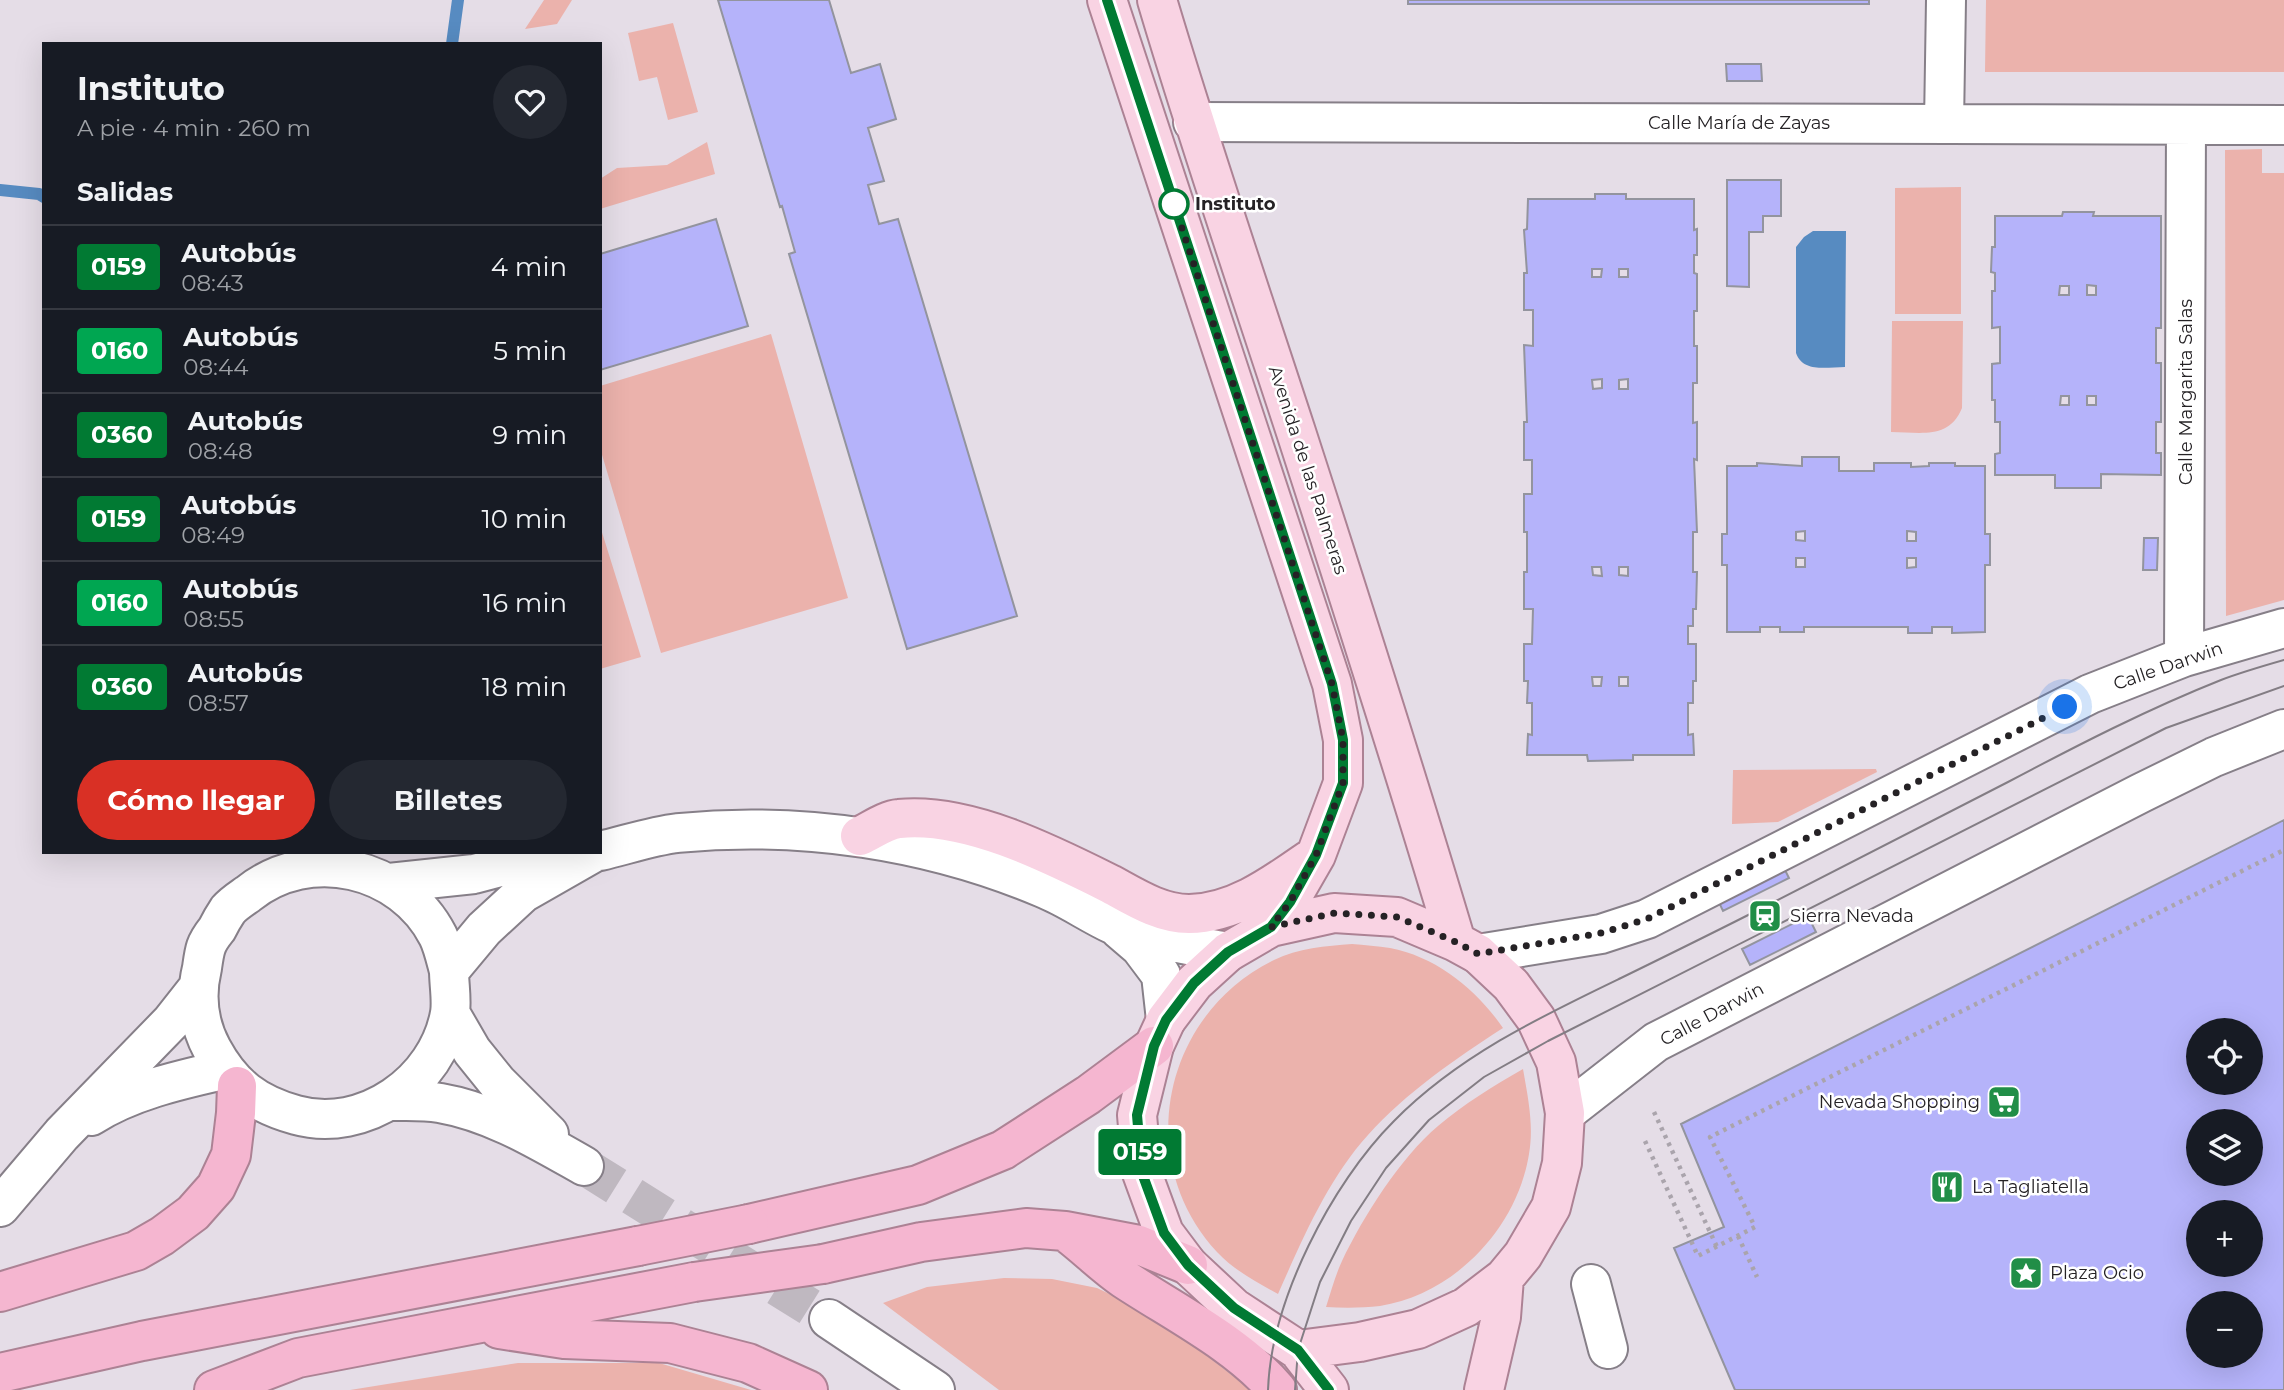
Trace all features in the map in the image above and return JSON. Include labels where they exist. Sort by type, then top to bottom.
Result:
[{"type":"highway","points":[[0,1373],[142,1341],[638,1247],[918,1185],[1003,1150],[1088,1096],[1160,1033]]},
{"type":"highway","points":[[0,1292],[136,1251],[193,1213],[216,1187],[231,1155],[236,1113],[230,1078]]},
{"type":"highway","points":[[214,1390],[298,1358],[694,1282],[823,1264],[934,1240],[1026,1228],[1065,1231],[1139,1245],[1188,1265]]},
{"type":"highway","points":[[1065,1231],[1123,1278],[1180,1312],[1227,1346],[1268,1379],[1277,1390]]},
{"type":"highway","points":[[473,1325],[564,1339],[670,1343],[748,1363],[808,1390]]},
{"type":"main road","points":[[1107,0],[1332,684],[1343,740],[1343,783],[1316,855],[1290,902],[1271,927]]},
{"type":"main road","name":"Avenida de las Palmeras","points":[[1157,0],[1193,122],[1404,770],[1467,948]]},
{"type":"main road","points":[[860,836],[895,818],[940,819],[1001,836],[1061,859],[1157,908],[1187,914],[1216,911],[1244,901],[1271,887],[1316,855]]},
{"type":"main road","points":[[1298,1350],[1360,1342],[1418,1329],[1466,1307],[1504,1279],[1523,1255],[1551,1207],[1562,1163],[1565,1113],[1556,1062],[1536,1018],[1511,985],[1467,948],[1397,917],[1335,913],[1271,927],[1228,952],[1194,983],[1160,1033],[1137,1115],[1142,1173],[1164,1233],[1188,1265],[1234,1308],[1298,1350],[1329,1390]]},
{"type":"main road","points":[[1484,1390],[1501,1317],[1504,1279]]},
{"type":"street","points":[[1944,124],[1946,0]]},
{"type":"street","name":"Calle María de Zayas","points":[[1193,122],[2284,125]]},
{"type":"street","name":"Calle Margarita Salas","points":[[2184,657],[2186,126]]},
{"type":"street","name":"Calle Darwin","points":[[1467,948],[1601,933],[1647,919],[2090,694],[2184,657],[2284,628]]},
{"type":"street","name":"Calle Darwin","points":[[1565,1113],[1656,1042],[2165,781],[2214,757],[2284,729]]},
{"type":"street","points":[[602,851],[676,834],[766,829],[860,836],[950,855],[1045,888],[1115,925],[1168,942],[1228,952]]},
{"type":"street","points":[[389,883],[474,874],[549,854]]},
{"type":"street","points":[[449,971],[484,929],[523,893],[591,854]]},
{"type":"street","points":[[305,867],[349,868],[389,883],[418,906],[439,936],[449,971],[450,1013],[439,1047],[418,1078],[390,1101],[352,1117],[311,1120],[271,1109],[230,1078],[203,1032],[197,989],[206,946],[229,909],[263,881],[305,867]]},
{"type":"street","points":[[1115,925],[1140,947],[1161,975],[1160,1033]]},
{"type":"street","points":[[0,1207],[62,1134],[171,1022],[197,989]]},
{"type":"street","points":[[390,1101],[437,1102],[474,1111],[521,1130],[584,1166],[497,1082],[472,1051],[450,1013]]},
{"type":"street","points":[[62,1134],[111,1103],[190,1078],[230,1078]]},
{"type":"street","points":[[1591,1284],[1608,1349]]},
{"type":"street","points":[[830,1319],[935,1390]]},
{"type":"path","points":[[1645,1141],[1698,1256],[1755,1227],[1710,1137],[2284,850]]},
{"type":"path","points":[[1654,1112],[1717,1247]]},
{"type":"path","points":[[1738,1236],[1757,1277]]},
{"type":"shaded area","points":[[544,0],[572,0],[557,24],[525,29]]},
{"type":"shaded area","points":[[1986,0],[2284,0],[2284,72],[1985,72]]},
{"type":"shaded area","points":[[673,23],[698,112],[668,120],[657,77],[639,81],[628,33]]},
{"type":"shaded area","points":[[707,142],[715,174],[602,208],[602,178],[617,168],[667,165]]},
{"type":"shaded area","points":[[2262,149],[2262,173],[2284,173],[2284,600],[2226,616],[2225,150]]},
{"type":"shaded area","points":[[1961,187],[1961,314],[1895,314],[1895,188]]},
{"type":"shaded area","points":[[1892,321],[1963,321],[1962,408],[1950,425],[1941,430],[1923,433],[1891,432]]},
{"type":"shaded area","points":[[771,334],[848,598],[661,653],[602,455],[602,385]]},
{"type":"shaded area","points":[[602,532],[641,657],[602,668]]},
{"type":"shaded area","points":[[1876,769],[1877,772],[1778,822],[1732,824],[1733,770]]},
{"type":"shaded area","points":[[1352,944],[1407,952],[1440,967],[1468,988],[1503,1028],[1432,1077],[1399,1104],[1368,1135],[1328,1190],[1278,1294],[1246,1275],[1217,1252],[1190,1215],[1174,1175],[1168,1133],[1172,1092],[1185,1052],[1206,1015],[1236,984],[1283,956],[1312,948]]},
{"type":"shaded area","points":[[1523,1069],[1531,1122],[1529,1154],[1522,1182],[1511,1208],[1478,1254],[1433,1288],[1407,1299],[1373,1307],[1326,1307],[1337,1272],[1351,1244],[1372,1207],[1410,1154],[1458,1110]]},
{"type":"shaded area","points":[[1004,1278],[1052,1279],[1097,1288],[1143,1310],[1251,1390],[999,1390],[883,1303],[927,1287]]},
{"type":"shaded area","points":[[518,1363],[659,1363],[751,1390],[350,1390]]},
{"type":"water","points":[[1813,231],[1846,231],[1845,367],[1810,366],[1804,364],[1796,353],[1796,247]]},
{"type":"building","points":[[718,0],[829,0],[851,73],[880,64],[896,119],[868,128],[884,181],[868,185],[879,224],[898,219],[1017,616],[907,649],[789,254],[795,252],[782,206],[780,207]]},
{"type":"building","points":[[1408,0],[1869,0],[1869,4],[1408,4]]},
{"type":"building","points":[[1726,64],[1761,64],[1762,81],[1727,81]]},
{"type":"building","points":[[1727,180],[1781,180],[1781,216],[1763,216],[1763,232],[1749,232],[1749,287],[1727,286]]},
{"type":"building","points":[[1595,194],[1626,194],[1626,199],[1694,199],[1694,230],[1697,229],[1697,255],[1694,255],[1697,311],[1694,311],[1694,346],[1697,346],[1697,383],[1693,383],[1693,423],[1697,422],[1697,460],[1694,459],[1697,532],[1693,532],[1693,572],[1697,572],[1696,609],[1693,609],[1693,626],[1688,626],[1688,644],[1696,644],[1696,681],[1693,681],[1693,703],[1688,703],[1688,735],[1693,734],[1694,755],[1633,755],[1633,760],[1588,761],[1587,755],[1527,755],[1528,734],[1532,735],[1532,703],[1527,703],[1528,681],[1524,681],[1524,644],[1532,644],[1533,609],[1524,609],[1527,532],[1524,532],[1524,494],[1532,494],[1532,460],[1524,460],[1524,422],[1527,422],[1524,345],[1533,346],[1533,310],[1524,310],[1524,273],[1527,273],[1524,230],[1527,229],[1528,199],[1595,199]],"holes":[[[1592,269],[1602,269],[1601,277],[1592,277]],[[1619,269],[1628,269],[1628,277],[1619,277]],[[1602,379],[1602,388],[1593,389],[1592,380]],[[1628,379],[1628,389],[1619,389],[1619,380]],[[1592,567],[1601,567],[1602,576],[1593,575]],[[1619,567],[1628,567],[1628,576],[1619,575]],[[1592,677],[1602,677],[1601,686],[1593,686]],[[1619,677],[1628,677],[1628,686],[1619,686]]]},
{"type":"building","points":[[2063,212],[2094,212],[2093,216],[2161,216],[2161,328],[2156,328],[2156,363],[2161,363],[2161,422],[2156,422],[2156,453],[2161,453],[2161,475],[2101,474],[2101,488],[2055,488],[2055,475],[1995,475],[1995,454],[2000,453],[2000,422],[1995,422],[1992,364],[2000,363],[2000,327],[1992,328],[1995,273],[1991,272],[1992,247],[1995,247],[1995,216],[2062,216]],"holes":[[[2087,285],[2096,286],[2096,295],[2087,295]],[[2060,286],[2069,286],[2069,295],[2059,295]],[[2061,396],[2069,396],[2069,405],[2060,405]],[[2087,396],[2096,396],[2096,405],[2087,405]]]},
{"type":"building","points":[[716,219],[748,326],[602,369],[602,253]]},
{"type":"building","points":[[1802,457],[1839,457],[1839,471],[1874,471],[1874,463],[1911,463],[1911,467],[1929,466],[1929,463],[1985,466],[1985,534],[1990,534],[1990,565],[1985,565],[1985,632],[1952,633],[1952,627],[1932,627],[1932,633],[1908,633],[1908,627],[1804,627],[1804,632],[1780,632],[1780,627],[1760,627],[1760,632],[1727,632],[1727,565],[1722,565],[1722,534],[1727,534],[1727,466],[1757,466],[1757,463],[1802,466]],"holes":[[[1805,531],[1805,541],[1796,540],[1796,532]],[[1907,531],[1916,532],[1916,541],[1907,541]],[[1796,558],[1805,558],[1805,567],[1796,567]],[[1907,558],[1916,558],[1916,567],[1907,568]]]},
{"type":"building","points":[[2144,538],[2158,538],[2157,570],[2143,570]]},
{"type":"building","name":"Nevada Shopping","points":[[2284,820],[2284,1390],[1735,1390],[1674,1248],[1724,1227],[1681,1124]]},
{"type":"building","points":[[1781,862],[1789,878],[1723,911],[1715,894]]},
{"type":"building","points":[[1808,916],[1816,932],[1750,965],[1742,949]]},
{"type":"waterway","points":[[452,42],[458,0]]},
{"type":"waterway","points":[[0,190],[42,196]]},
{"type":"tunnel","points":[[584,1166],[829,1319]]},
{"type":"tram line","points":[[1268,1390],[1280,1319],[1308,1246],[1327,1210],[1348,1177],[1394,1121],[1445,1077],[1530,1023],[2087,741],[2194,691],[2284,660]]},
{"type":"tram line","points":[[1295,1390],[1298,1350],[1320,1282],[1351,1221],[1386,1168],[1429,1120],[1484,1077],[1548,1041],[2166,728],[2284,686]]},
{"type":"bus line","name":"0159","points":[[1107,0],[1332,684],[1343,740],[1343,783],[1316,855],[1290,902],[1271,927],[1228,952],[1194,983],[1166,1020],[1154,1046],[1137,1115],[1142,1173],[1164,1233],[1188,1265],[1234,1308],[1298,1350],[1329,1390]]},
{"type":"place","name":"Instituto","points":[[1174,204]]},
{"type":"place","name":"Sierra Nevada","points":[[1765,916]]},
{"type":"place","name":"Nevada Shopping","points":[[2004,1102]]},
{"type":"place","name":"La Tagliatella","points":[[1947,1187]]},
{"type":"place","name":"Plaza Ocio","points":[[2026,1273]]},
{"type":"route","points":[[1174,204],[1332,684],[1343,740],[1343,783],[1316,855],[1290,902],[1271,927],[1335,913],[1397,917],[1478,954],[1601,933],[1647,919],[2065,707]]}]
